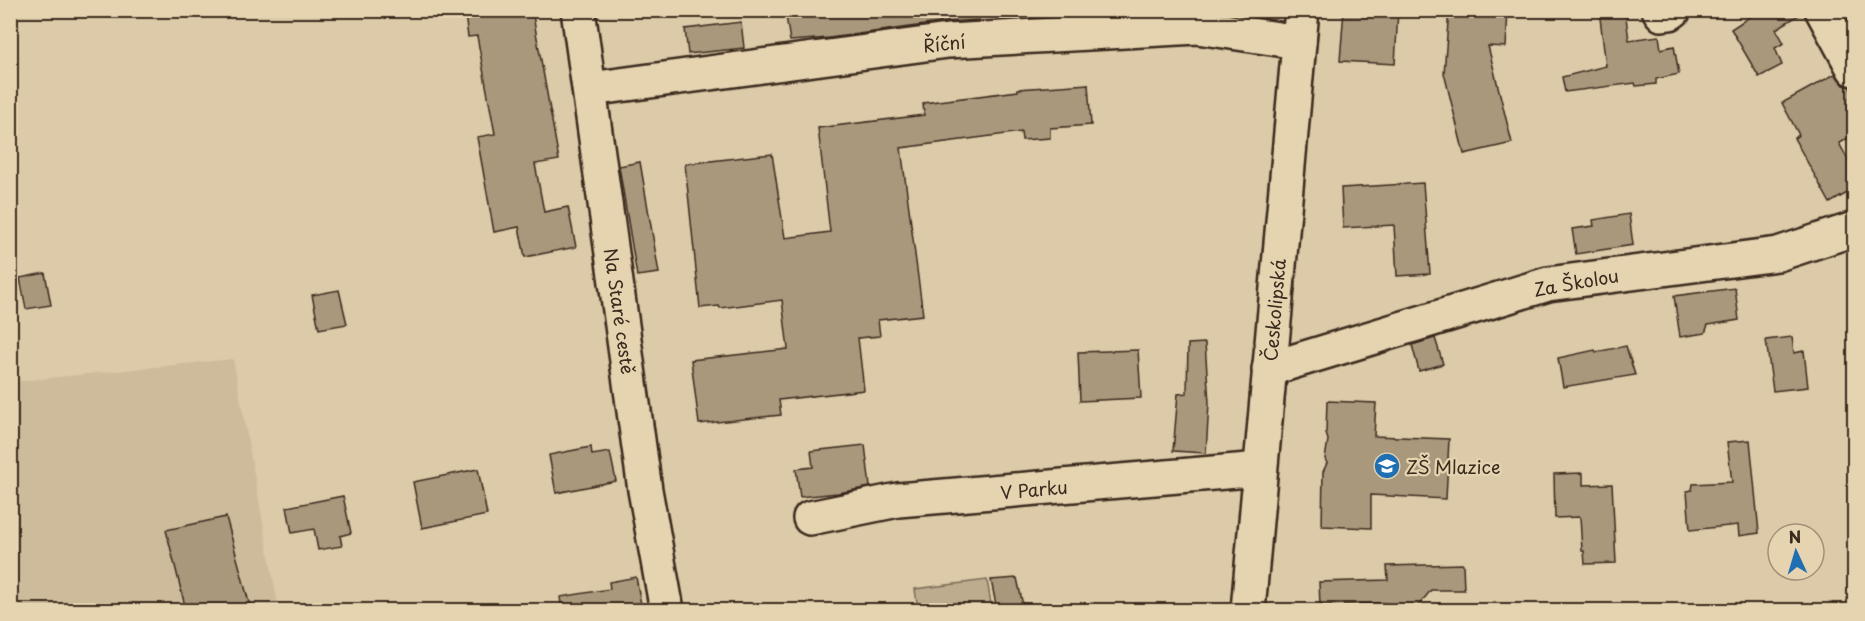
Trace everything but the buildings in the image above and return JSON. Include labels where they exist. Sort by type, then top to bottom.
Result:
[{"type":"street","name":"Na Staré cestě","points":[[578,10],[645,490],[667,610]]},
{"type":"street","points":[[1659,10],[1662,14],[1674,10]]},
{"type":"street","points":[[1822,10],[1854,69]]},
{"type":"street","name":"Říční","points":[[590,89],[948,41],[1197,27],[1300,26]]},
{"type":"street","name":"Českolipská","points":[[1248,610],[1300,26]]},
{"type":"street","name":"Za Školou","points":[[1269,369],[1548,284],[1778,254],[1854,230]]},
{"type":"street","name":"V Parku","points":[[810,518],[898,500],[1260,469]]},
{"type":"shaded area","points":[[233,359],[279,610],[11,610],[11,382]]},
{"type":"shaded area","points":[[987,580],[992,610],[918,610],[915,589]]},
{"type":"place","name":"ZŠ Mlazice","points":[[1387,466]]}]
